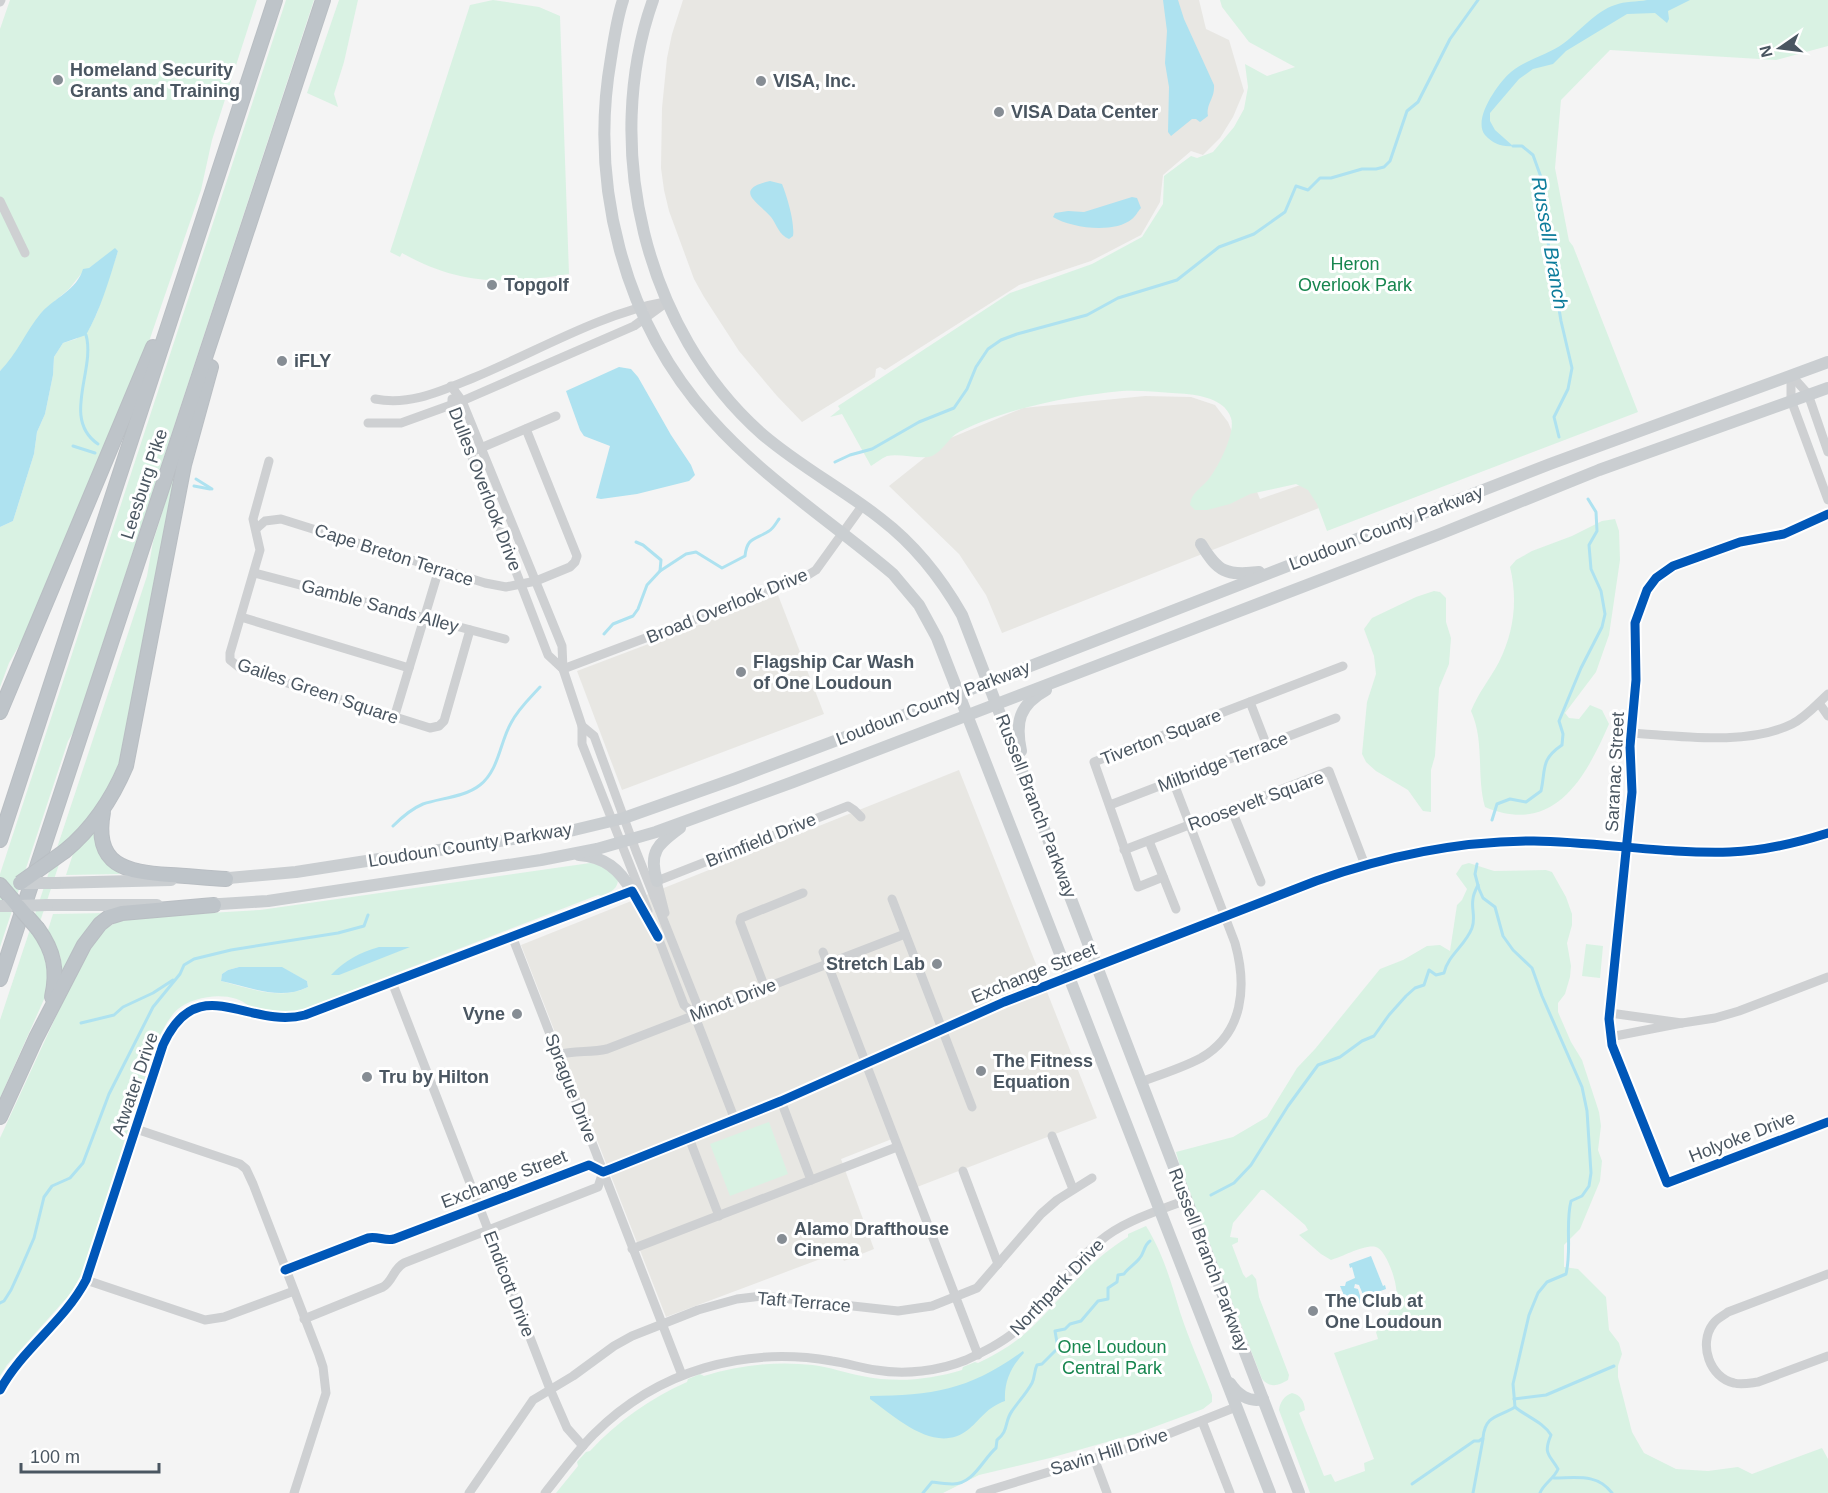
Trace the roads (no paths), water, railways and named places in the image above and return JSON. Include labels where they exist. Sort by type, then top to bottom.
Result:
[{"type":"highway","name":"Leesburg Pike","points":[[0,840],[275,0]]},
{"type":"highway","name":"Leesburg Pike","points":[[0,979],[323,0]]},
{"type":"highway","points":[[0,712],[129,406],[206,211]]},
{"type":"highway","points":[[36,1038],[51,998],[56,976],[52,955],[38,929],[2,890],[20,883],[65,852],[84,835],[103,810],[126,766],[184,465],[253,212]]},
{"type":"highway","points":[[103,810],[102,840],[117,864],[134,872],[145,874],[226,879]]},
{"type":"highway","points":[[0,1117],[36,1038],[84,945],[100,924],[113,915],[130,911],[214,905]]},
{"type":"main road","name":"Russell Branch Parkway","points":[[623,0],[604,104],[605,171],[617,240],[645,320],[674,371],[708,417],[772,478],[892,574],[919,605],[937,638],[1270,1493]]},
{"type":"main road","name":"Russell Branch Parkway","points":[[653,0],[637,59],[631,138],[634,181],[639,209],[652,260],[668,302],[703,365],[720,389],[746,418],[783,452],[880,518],[909,544],[944,585],[967,624],[1140,1082],[1299,1493]]},
{"type":"main road","name":"Loudoun County Parkway","points":[[20,883],[226,879],[307,870],[574,830],[611,822],[706,790],[1561,460],[1828,362]]},
{"type":"main road","name":"Loudoun County Parkway","points":[[0,906],[214,905],[279,899],[566,855],[626,841],[691,819],[1082,672],[1599,470],[1828,387]]},
{"type":"main road","points":[[1201,544],[1211,561],[1222,571],[1238,574],[1278,569]]},
{"type":"main road","points":[[1029,788],[1018,738],[1017,728],[1021,714],[1034,698],[1082,672]]},
{"type":"main road","points":[[657,881],[653,864],[658,847],[691,819]]},
{"type":"main road","points":[[566,855],[591,857],[610,863],[620,872],[632,891]]},
{"type":"main road","points":[[1224,1375],[1236,1393],[1257,1401],[1263,1399]]},
{"type":"street","points":[[0,201],[25,253]]},
{"type":"street","points":[[375,399],[407,401],[451,386],[639,306],[668,302]]},
{"type":"street","points":[[368,423],[401,423],[462,401],[645,320],[668,302]]},
{"type":"street","points":[[538,349],[545,366]]},
{"type":"street","points":[[1791,375],[1808,394],[1828,452]]},
{"type":"street","points":[[1791,375],[1791,400],[1828,500]]},
{"type":"street","name":"Dulles Overlook Drive","points":[[451,386],[462,401],[562,646],[563,669],[582,726],[582,744],[611,822],[626,841]]},
{"type":"street","name":"Dulles Overlook Drive","points":[[451,386],[452,405],[548,655],[563,669]]},
{"type":"street","points":[[470,453],[556,416]]},
{"type":"street","name":"Cape Breton Terrace","points":[[256,529],[265,521],[280,519],[495,586],[506,587],[536,581],[570,567],[577,556],[526,429]]},
{"type":"street","name":"Gailes Green Square","points":[[268,461],[253,519],[260,550],[230,653],[230,660],[236,666],[424,728],[430,728],[442,724],[470,630]]},
{"type":"street","name":"Broad Overlook Drive","points":[[563,669],[800,580],[816,570],[862,506]]},
{"type":"street","name":"Saranac Street","points":[[1667,1183],[1610,1036],[1610,1013],[1632,792],[1631,733],[1636,680],[1635,623],[1647,590],[1656,578],[1673,566],[1740,542],[1784,534],[1828,514]]},
{"type":"street","points":[[394,718],[439,569]]},
{"type":"street","name":"Gamble Sands Alley","points":[[255,573],[505,639]]},
{"type":"street","points":[[241,616],[409,668]]},
{"type":"street","name":"Tiverton Square","points":[[1163,877],[1138,887],[1094,762],[1343,666]]},
{"type":"street","points":[[1631,733],[1716,739],[1747,735],[1791,724],[1804,716],[1828,694]]},
{"type":"street","points":[[1250,702],[1267,746]]},
{"type":"street","points":[[1819,703],[1828,716]]},
{"type":"street","name":"Milbridge Terrace","points":[[1110,806],[1336,718]]},
{"type":"street","name":"Dulles Overlook Drive","points":[[582,726],[594,736],[624,818],[626,841]]},
{"type":"street","name":"Roosevelt Square","points":[[1124,850],[1329,771],[1365,865]]},
{"type":"street","points":[[1140,1082],[1203,1057],[1222,1040],[1230,1028],[1239,1003],[1242,983],[1239,959],[1225,916],[1173,781]]},
{"type":"street","name":"Brimfield Drive","points":[[657,881],[848,806],[861,818]]},
{"type":"street","points":[[1231,808],[1261,882]]},
{"type":"street","name":"Exchange Street","points":[[285,1270],[368,1238],[376,1237],[387,1241],[394,1239],[589,1165],[603,1172],[781,1101],[866,1065],[942,1029],[1096,965],[1316,881],[1365,865],[1433,849],[1480,844],[1533,841],[1699,852],[1732,852],[1779,846],[1828,833]]},
{"type":"street","points":[[626,841],[668,932],[696,1002],[694,1014]]},
{"type":"street","points":[[626,841],[658,937],[684,1005],[694,1014],[735,1120]]},
{"type":"street","points":[[1149,841],[1176,909]]},
{"type":"street","points":[[657,881],[668,932]]},
{"type":"street","points":[[632,891],[658,937]]},
{"type":"street","name":"Atwater Drive","points":[[0,1390],[12,1371],[77,1297],[86,1280],[169,1034],[180,1018],[207,1005],[224,1005],[259,1015],[295,1018],[632,891]]},
{"type":"street","points":[[765,988],[740,922],[741,918],[803,893]]},
{"type":"street","points":[[892,899],[972,1107]]},
{"type":"street","name":"Minot Drive","points":[[558,1055],[607,1049],[905,934]]},
{"type":"street","name":"Sprague Drive","points":[[512,936],[682,1375]]},
{"type":"street","points":[[823,952],[978,1355]]},
{"type":"street","points":[[1610,1036],[1715,1018],[1828,977]]},
{"type":"street","name":"Endicott Drive","points":[[392,982],[550,1389],[567,1428],[584,1446]]},
{"type":"street","points":[[1610,1013],[1682,1023]]},
{"type":"street","points":[[781,1101],[811,1180]]},
{"type":"street","name":"Holyoke Drive","points":[[1667,1183],[1828,1122]]},
{"type":"street","points":[[136,1129],[240,1164],[249,1175],[323,1367],[326,1393],[294,1493]]},
{"type":"street","points":[[1052,1136],[1073,1189]]},
{"type":"street","points":[[689,1138],[719,1216]]},
{"type":"street","points":[[632,1249],[897,1147]]},
{"type":"street","points":[[963,1171],[998,1264]]},
{"type":"street","name":"Exchange Street","points":[[304,1319],[383,1287],[388,1284],[396,1269],[404,1263],[598,1187],[603,1172]]},
{"type":"street","name":"Taft Terrace","points":[[469,1493],[534,1400],[632,1336],[712,1305],[762,1296],[898,1311],[916,1310],[955,1298],[977,1288],[1041,1214],[1073,1189],[1092,1178]]},
{"type":"street","name":"Northpark Drive","points":[[545,1493],[594,1434],[628,1405],[682,1375],[722,1362],[763,1356],[804,1356],[879,1371],[896,1372],[928,1370],[978,1355],[1016,1330],[1052,1293],[1074,1264],[1102,1238],[1186,1200]]},
{"type":"street","points":[[1828,1274],[1728,1312],[1714,1323],[1709,1331],[1707,1344],[1709,1362],[1714,1370],[1733,1383],[1758,1382],[1828,1356]]},
{"type":"street","points":[[86,1280],[205,1320],[224,1317],[294,1291]]},
{"type":"street","name":"Savin Hill Drive","points":[[980,1493],[1148,1442],[1236,1407]]},
{"type":"street","points":[[1202,1421],[1230,1493]]},
{"type":"street","points":[[1094,1458],[1107,1493]]},
{"type":"water","points":[[1163,0],[1178,0],[1184,19],[1214,85],[1208,116],[1200,122],[1192,119],[1171,136],[1168,132],[1169,87],[1165,63],[1167,31]]},
{"type":"water","points":[[1647,0],[1690,0],[1668,11],[1667,23],[1655,13],[1627,14],[1566,51],[1553,64],[1533,69],[1519,79],[1490,113],[1490,121],[1495,130],[1513,146],[1498,144],[1485,135],[1482,128],[1484,111],[1494,92],[1511,72],[1558,47],[1608,8],[1623,3]]},
{"type":"water","points":[[770,181],[782,184],[786,195],[793,231],[793,236],[789,239],[778,230],[771,217],[751,197],[752,188]]},
{"type":"water","points":[[1132,197],[1137,198],[1141,208],[1132,219],[1115,227],[1092,228],[1070,224],[1053,217],[1055,213],[1084,212]]},
{"type":"water","points":[[115,248],[118,251],[108,283],[86,335],[63,343],[54,357],[53,375],[45,414],[37,432],[34,454],[13,521],[0,527],[0,371],[41,313],[76,283],[83,269],[89,268]]},
{"type":"water","points":[[619,367],[631,369],[638,377],[691,465],[695,475],[689,481],[637,494],[596,498],[610,446],[584,436],[566,391]]},
{"type":"water","points":[[379,947],[410,947],[339,975],[331,975],[353,958]]},
{"type":"water","points":[[239,967],[282,967],[307,981],[308,987],[287,993],[276,993],[221,981],[222,974]]},
{"type":"water","points":[[1371,1256],[1386,1289],[1364,1297],[1359,1285],[1355,1284],[1354,1288],[1358,1289],[1361,1299],[1360,1303],[1356,1305],[1356,1308],[1347,1307],[1342,1302],[1346,1300],[1340,1286],[1345,1286],[1346,1282],[1355,1278],[1349,1264]]},
{"type":"water","points":[[1023,1351],[1024,1353],[1009,1375],[1005,1401],[989,1410],[969,1429],[956,1436],[943,1438],[917,1431],[870,1399],[870,1396],[914,1394],[951,1388],[986,1374]]},
{"type":"waterway","points":[[835,462],[872,449],[919,422],[954,408],[988,349],[1001,340],[1087,315],[1118,298],[1177,280],[1219,247],[1254,234],[1285,212],[1296,186],[1308,190],[1320,178],[1331,178],[1362,169],[1384,167],[1390,161],[1407,111],[1418,102],[1450,39],[1478,0]]},
{"type":"waterway","name":"Russell Branch","points":[[1513,146],[1522,146],[1533,155],[1542,180],[1544,218],[1561,321],[1572,368],[1568,389],[1554,417],[1559,437]]},
{"type":"waterway","points":[[86,335],[88,348],[82,393],[82,421],[87,434],[98,444]]},
{"type":"waterway","points":[[73,446],[95,453]]},
{"type":"waterway","points":[[196,479],[212,489]]},
{"type":"waterway","points":[[194,486],[210,489]]},
{"type":"waterway","name":"Russell Branch","points":[[1492,820],[1497,804],[1510,799],[1526,802],[1541,791],[1547,760],[1562,745],[1563,734],[1559,721],[1581,668],[1602,627],[1605,614],[1601,591],[1591,569],[1589,545],[1597,531],[1596,512],[1588,499]]},
{"type":"waterway","points":[[604,634],[613,624],[633,616],[647,585],[660,571],[686,554],[696,552],[722,568],[745,556],[750,542],[770,530],[779,519]]},
{"type":"waterway","points":[[636,542],[661,560],[660,571]]},
{"type":"waterway","points":[[393,826],[419,806],[460,795],[480,785],[491,772],[514,718],[540,687]]},
{"type":"waterway","name":"Russell Branch","points":[[1477,864],[1475,874],[1483,898],[1495,907],[1503,936],[1513,950],[1532,968],[1582,1087],[1587,1111],[1591,1173],[1589,1186],[1582,1196],[1571,1201],[1566,1274],[1547,1282],[1538,1293],[1529,1315],[1513,1384],[1515,1407],[1539,1423],[1551,1435],[1547,1450],[1558,1469],[1540,1493]]},
{"type":"waterway","points":[[1211,1195],[1234,1183],[1251,1165],[1288,1106],[1318,1065],[1340,1057],[1362,1041],[1374,1036],[1406,996],[1415,988],[1424,985],[1429,970],[1436,975],[1444,973],[1449,961],[1472,928],[1473,897],[1478,885]]},
{"type":"waterway","points":[[0,1303],[11,1290],[34,1238],[44,1197],[52,1186],[70,1178],[83,1163],[109,1094],[153,1007],[180,974],[184,965],[194,959],[231,950],[338,933],[364,926],[368,915]]},
{"type":"waterway","points":[[81,1023],[114,1015],[123,1007],[153,993],[173,980]]},
{"type":"waterway","points":[[923,1493],[932,1482],[959,1483],[972,1476],[996,1448],[997,1440],[1001,1437],[1010,1415],[1032,1383],[1037,1365],[1042,1364],[1058,1348],[1055,1331],[1081,1321],[1098,1301],[1108,1299],[1108,1288],[1117,1282],[1118,1275],[1124,1274],[1139,1259],[1150,1241]]},
{"type":"waterway","points":[[1514,1399],[1546,1395],[1614,1366]]},
{"type":"waterway","points":[[1412,1484],[1474,1441],[1479,1441],[1483,1438],[1484,1430],[1490,1420],[1515,1407]]},
{"type":"waterway","points":[[1473,1493],[1483,1439]]},
{"type":"waterway","points":[[1554,1478],[1593,1479],[1612,1493]]},
{"type":"place","name":"Homeland Security Grants and Training","points":[[58,80]]},
{"type":"place","name":"VISA, Inc.","points":[[761,81]]},
{"type":"place","name":"VISA Data Center","points":[[999,112]]},
{"type":"place","name":"Topgolf","points":[[492,285]]},
{"type":"place","name":"iFLY","points":[[282,361]]},
{"type":"place","name":"Flagship Car Wash of One Loudoun","points":[[741,672]]},
{"type":"place","name":"Stretch Lab","points":[[937,964]]},
{"type":"place","name":"Vyne","points":[[517,1014]]},
{"type":"place","name":"The Fitness Equation","points":[[981,1071]]},
{"type":"place","name":"Tru by Hilton","points":[[367,1077]]},
{"type":"place","name":"Alamo Drafthouse Cinema","points":[[782,1239]]},
{"type":"place","name":"The Club at One Loudoun","points":[[1313,1311]]},
{"type":"park label","name":"Heron Overlook Park","points":[[1355,274]]},
{"type":"park label","name":"One Loudoun Central Park","points":[[1112,1357]]}]
